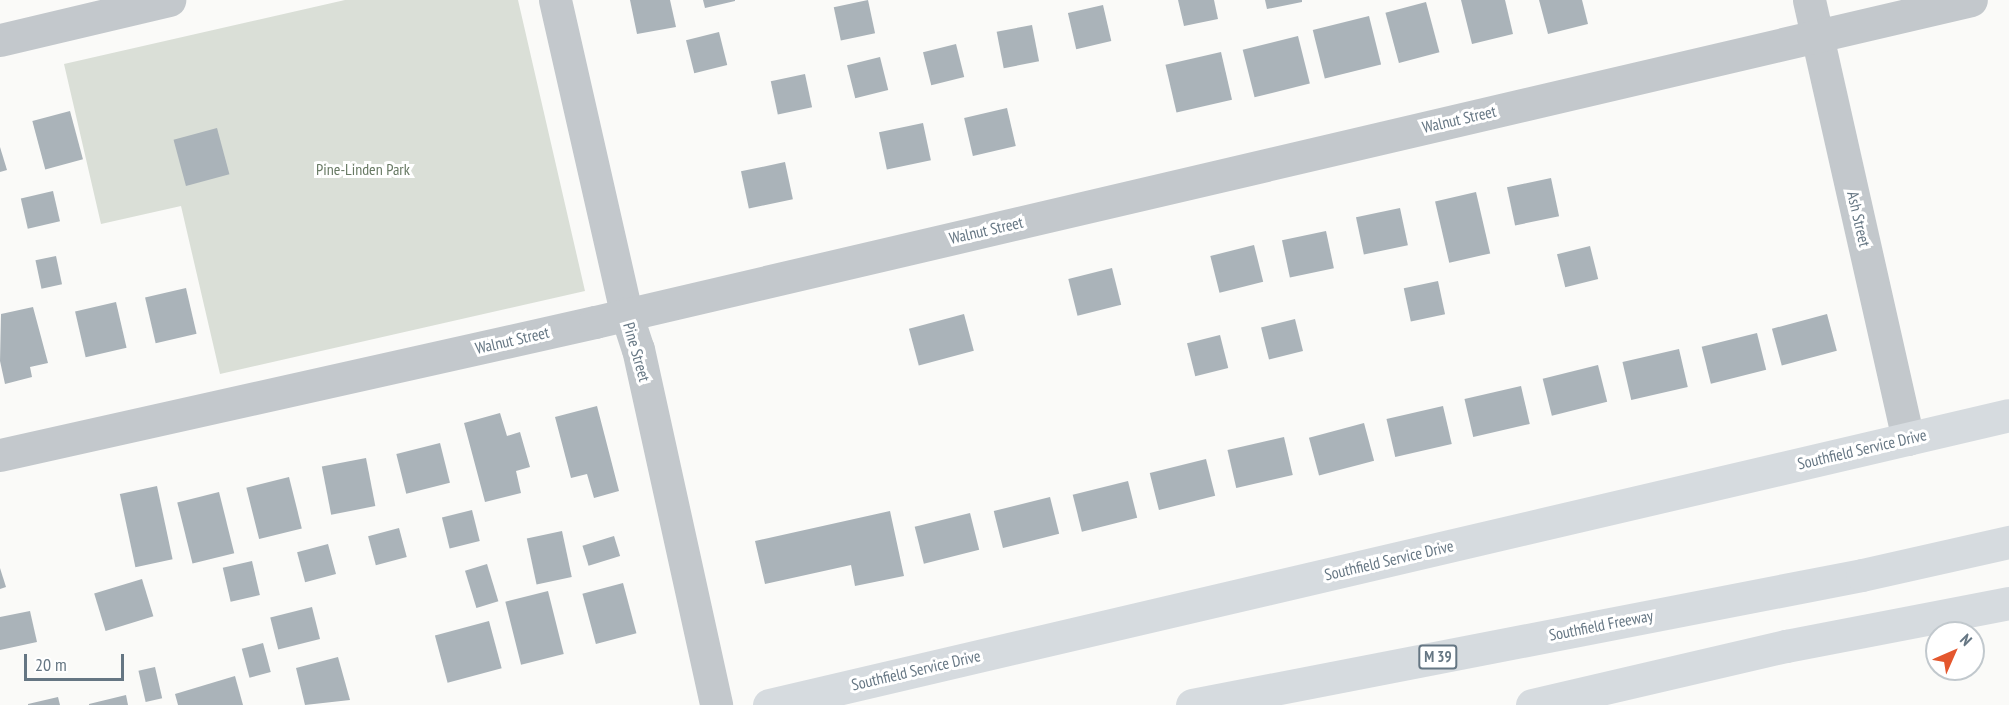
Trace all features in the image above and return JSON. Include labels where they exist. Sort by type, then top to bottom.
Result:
[{"type":"main road","name":"Southfield Service Drive","points":[[769,705],[2009,415]]},
{"type":"main road","name":"Southfield Freeway","points":[[1192,705],[1862,575],[2009,542]]},
{"type":"main road","points":[[1532,705],[1786,646],[2009,603]]},
{"type":"main road","points":[[1621,705],[1786,646]]},
{"type":"street","points":[[0,40],[169,0]]},
{"type":"street","name":"Pine Street","points":[[555,0],[626,313],[638,349],[716,705]]},
{"type":"street","name":"Ash Street","points":[[1809,0],[1908,439]]},
{"type":"street","name":"Walnut Street","points":[[0,455],[626,313],[1971,0]]},
{"type":"green space","name":"Pine-Linden Park","points":[[345,0],[518,0],[585,291],[220,374],[181,206],[101,224],[64,64]]},
{"type":"building","points":[[630,0],[670,0],[676,27],[637,34]]},
{"type":"building","points":[[703,0],[735,0],[735,1],[705,8]]},
{"type":"building","points":[[868,0],[875,33],[841,41],[834,7]]},
{"type":"building","points":[[1178,0],[1214,0],[1218,19],[1184,26]]},
{"type":"building","points":[[1265,0],[1302,0],[1302,2],[1267,9]]},
{"type":"building","points":[[1461,0],[1505,0],[1513,34],[1472,44]]},
{"type":"building","points":[[1539,0],[1582,0],[1588,24],[1548,34]]},
{"type":"building","points":[[1426,2],[1439,52],[1399,63],[1385,13]]},
{"type":"building","points":[[1103,5],[1111,41],[1076,49],[1068,13]]},
{"type":"building","points":[[1369,16],[1381,65],[1325,79],[1313,30]]},
{"type":"building","points":[[1032,25],[1039,61],[1004,68],[997,32]]},
{"type":"building","points":[[719,32],[727,65],[694,73],[686,40]]},
{"type":"building","points":[[1298,36],[1310,84],[1255,97],[1243,50]]},
{"type":"building","points":[[956,44],[964,77],[931,85],[923,52]]},
{"type":"building","points":[[1221,52],[1232,100],[1176,113],[1165,65]]},
{"type":"building","points":[[880,57],[888,90],[855,98],[847,65]]},
{"type":"building","points":[[805,74],[812,107],[778,115],[771,81]]},
{"type":"building","points":[[1007,108],[1016,146],[973,156],[964,118]]},
{"type":"building","points":[[70,111],[83,159],[45,169],[32,121]]},
{"type":"building","points":[[923,123],[931,160],[887,170],[879,132]]},
{"type":"building","points":[[217,128],[229,174],[186,186],[174,140]]},
{"type":"building","points":[[0,147],[7,170],[0,172]]},
{"type":"building","points":[[785,162],[793,199],[749,209],[741,171]]},
{"type":"building","points":[[1551,178],[1559,216],[1515,226],[1507,187]]},
{"type":"building","points":[[53,191],[60,221],[28,229],[21,198]]},
{"type":"building","points":[[1476,192],[1490,253],[1449,263],[1435,201]]},
{"type":"building","points":[[1400,208],[1408,245],[1364,255],[1356,217]]},
{"type":"building","points":[[1326,231],[1334,268],[1290,278],[1282,240]]},
{"type":"building","points":[[1254,245],[1263,282],[1220,293],[1210,256]]},
{"type":"building","points":[[1590,246],[1598,279],[1565,287],[1557,254]]},
{"type":"building","points":[[56,256],[62,284],[41,289],[35,260]]},
{"type":"building","points":[[1112,268],[1121,305],[1078,316],[1068,279]]},
{"type":"building","points":[[1438,281],[1445,314],[1411,322],[1404,288]]},
{"type":"building","points":[[186,288],[197,334],[156,343],[145,297]]},
{"type":"building","points":[[116,302],[127,348],[86,357],[75,311]]},
{"type":"building","points":[[33,307],[48,363],[30,367],[32,377],[5,384],[0,361],[1,314]]},
{"type":"building","points":[[964,314],[974,351],[919,365],[909,329]]},
{"type":"building","points":[[1827,314],[1837,351],[1782,365],[1772,329]]},
{"type":"building","points":[[1295,319],[1303,351],[1269,359],[1261,327]]},
{"type":"building","points":[[1757,333],[1766,370],[1711,384],[1702,347]]},
{"type":"building","points":[[1220,335],[1228,368],[1195,376],[1187,343]]},
{"type":"building","points":[[1679,349],[1688,387],[1631,400],[1622,362]]},
{"type":"building","points":[[1598,365],[1607,402],[1552,416],[1543,379]]},
{"type":"building","points":[[1521,386],[1530,424],[1473,437],[1464,399]]},
{"type":"building","points":[[597,406],[619,491],[594,498],[587,474],[571,478],[555,417]]},
{"type":"building","points":[[1443,406],[1452,444],[1395,457],[1386,419]]},
{"type":"building","points":[[500,413],[507,436],[520,432],[530,467],[516,471],[521,493],[485,502],[464,423]]},
{"type":"building","points":[[1364,423],[1374,461],[1319,475],[1309,438]]},
{"type":"building","points":[[1284,437],[1293,475],[1236,488],[1227,450]]},
{"type":"building","points":[[440,443],[450,483],[406,494],[396,454]]},
{"type":"building","points":[[366,458],[375,506],[331,515],[322,467]]},
{"type":"building","points":[[1206,459],[1215,496],[1159,510],[1150,473]]},
{"type":"building","points":[[289,477],[302,528],[259,539],[246,488]]},
{"type":"building","points":[[1128,481],[1137,518],[1082,532],[1073,495]]},
{"type":"building","points":[[157,486],[173,559],[135,567],[120,494]]},
{"type":"building","points":[[219,492],[234,553],[193,564],[177,502]]},
{"type":"building","points":[[1050,497],[1059,534],[1003,548],[994,511]]},
{"type":"building","points":[[472,510],[480,541],[450,549],[442,517]]},
{"type":"building","points":[[890,511],[904,576],[855,586],[851,565],[765,584],[755,541]]},
{"type":"building","points":[[970,513],[979,550],[924,564],[915,527]]},
{"type":"building","points":[[399,528],[407,557],[376,565],[368,536]]},
{"type":"building","points":[[562,531],[572,577],[537,584],[527,538]]},
{"type":"building","points":[[614,536],[620,556],[589,566],[582,546]]},
{"type":"building","points":[[328,544],[336,574],[305,582],[297,552]]},
{"type":"building","points":[[252,561],[260,595],[231,602],[223,568]]},
{"type":"building","points":[[487,564],[498,601],[476,608],[465,571]]},
{"type":"building","points":[[0,568],[6,587],[0,589]]},
{"type":"building","points":[[142,579],[153,616],[106,631],[94,594]]},
{"type":"building","points":[[623,583],[636,633],[596,644],[582,594]]},
{"type":"building","points":[[548,591],[564,654],[521,665],[505,602]]},
{"type":"building","points":[[312,607],[320,639],[278,649],[270,617]]},
{"type":"building","points":[[30,611],[37,642],[0,650],[0,617]]},
{"type":"building","points":[[489,621],[502,668],[448,683],[435,635]]},
{"type":"building","points":[[263,643],[271,672],[250,678],[242,649]]},
{"type":"building","points":[[338,657],[350,700],[305,705],[296,668]]},
{"type":"building","points":[[155,667],[162,698],[146,702],[138,671]]},
{"type":"building","points":[[235,676],[243,705],[178,705],[175,694]]},
{"type":"building","points":[[126,695],[128,705],[89,705],[89,704]]},
{"type":"building","points":[[58,697],[60,705],[28,705],[28,704]]}]
